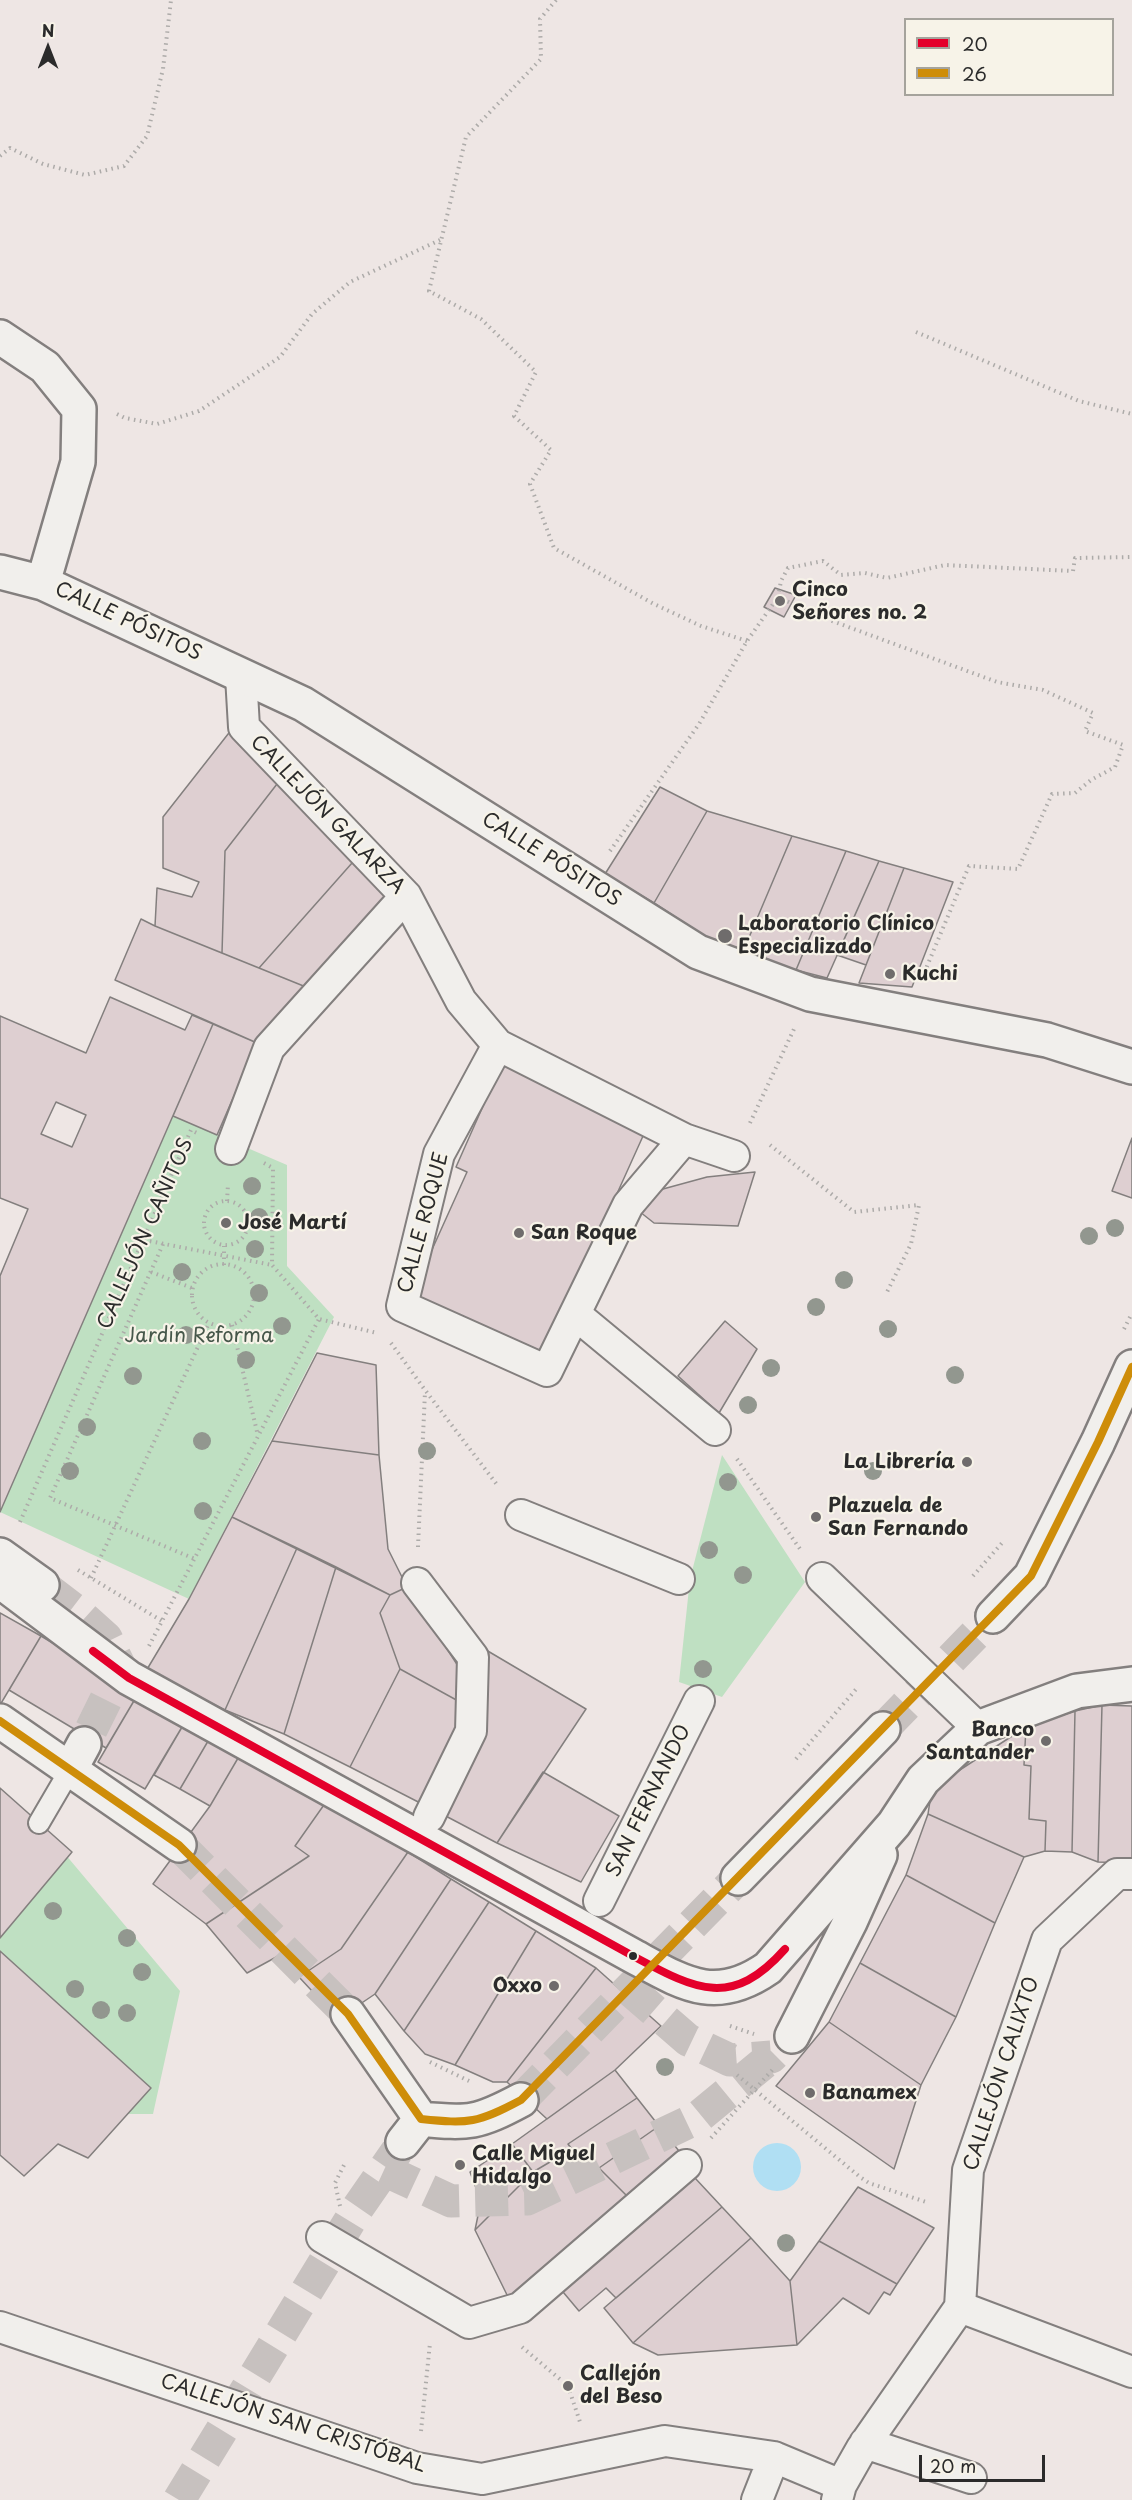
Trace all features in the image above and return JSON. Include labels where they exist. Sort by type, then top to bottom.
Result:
[{"type":"street","points":[[0,337],[45,367],[80,409],[78,462],[43,583]]},
{"type":"street","name":"CALLE PÓSITOS","points":[[0,572],[43,583],[303,704],[698,952],[810,994],[1047,1040],[1132,1067]]},
{"type":"street","name":"CALLEJÓN GALARZA","points":[[241,676],[244,727],[406,896],[461,1001],[498,1045],[684,1139],[734,1156]]},
{"type":"street","points":[[231,1149],[269,1048],[406,896]]},
{"type":"street","name":"CALLE ROQUE","points":[[498,1045],[439,1154],[402,1306],[547,1371],[575,1314]]},
{"type":"street","points":[[684,1139],[628,1205],[575,1314],[715,1430]]},
{"type":"street","points":[[993,1616],[1032,1576],[1132,1367]]},
{"type":"street","points":[[521,1515],[679,1579]]},
{"type":"street","points":[[8,1543],[46,1588]]},
{"type":"street","points":[[822,1578],[978,1728]]},
{"type":"street","points":[[0,1581],[129,1678],[633,1956],[688,1984],[704,1988],[728,1987],[751,1980],[768,1968],[894,1824]]},
{"type":"street","points":[[417,1583],[473,1657],[471,1731],[429,1817]]},
{"type":"street","points":[[792,2036],[850,1922],[894,1824],[922,1780],[978,1728],[1077,1691],[1132,1684]]},
{"type":"street","name":"SAN FERNANDO","points":[[599,1901],[699,1701]]},
{"type":"street","points":[[0,1721],[77,1757],[178,1845]]},
{"type":"street","points":[[738,1878],[883,1729]]},
{"type":"street","name":"CALLEJÓN CALIXTO","points":[[960,2307],[968,2170],[1047,1940],[1117,1874],[1132,1874]]},
{"type":"street","points":[[348,2014],[412,2130],[462,2123],[491,2116],[521,2100]]},
{"type":"street","points":[[322,2237],[469,2323],[520,2308],[686,2165]]},
{"type":"street","points":[[839,2492],[866,2443],[960,2307],[1132,2372]]},
{"type":"street","name":"CALLEJÓN SAN CRISTÓBAL","points":[[0,2327],[417,2468],[482,2479],[665,2441],[774,2457],[839,2492]]},
{"type":"street","points":[[866,2443],[971,2478]]},
{"type":"street","points":[[757,2500],[774,2457]]},
{"type":"lane","points":[[39,1823],[77,1757]]},
{"type":"path","points":[[0,156],[10,148],[43,164],[85,175],[124,166],[147,136],[164,69],[171,0]]},
{"type":"path","points":[[556,0],[540,19],[541,59],[466,137],[429,291],[481,318],[536,372],[514,416],[550,450],[530,484],[555,548],[654,604],[701,626],[747,641]]},
{"type":"path","points":[[80,409],[98,404],[125,418],[157,424],[199,411],[280,357],[312,314],[350,282],[440,240]]},
{"type":"path","points":[[916,332],[1079,401],[1132,414]]},
{"type":"path","points":[[587,882],[699,724],[747,641],[778,597],[781,580],[788,568],[823,561],[841,575],[866,573],[887,578],[945,565],[1074,572],[1075,558],[1132,557]]},
{"type":"path","points":[[778,597],[816,615],[997,682],[1043,690],[1092,713],[1085,731],[1123,746],[1115,767],[1090,780],[1076,793],[1053,794],[1018,869],[969,866],[905,1014]]},
{"type":"path","points":[[734,1156],[810,994]]},
{"type":"path","points":[[747,1128],[854,1212],[919,1204],[911,1244],[886,1294]]},
{"type":"path","name":"CALLEJÓN CAÑITOS","points":[[8,1543],[191,1131],[231,1149]]},
{"type":"path","points":[[231,1149],[273,1167],[272,1265]]},
{"type":"path","points":[[227,1201],[245,1212],[248,1225],[238,1242],[224,1246],[211,1241],[203,1222],[208,1209],[227,1201]]},
{"type":"path","points":[[143,1240],[272,1265],[319,1319],[385,1335],[521,1515]]},
{"type":"path","points":[[164,1244],[50,1498],[195,1559]]},
{"type":"path","points":[[224,1246],[224,1265]]},
{"type":"path","points":[[224,1265],[239,1269],[245,1274],[250,1280],[254,1295],[250,1311],[245,1317],[232,1325],[217,1326],[209,1323],[196,1312],[193,1305],[192,1288],[200,1274],[207,1268],[224,1265]]},
{"type":"path","points":[[151,1272],[192,1288]]},
{"type":"path","points":[[148,1649],[319,1319]]},
{"type":"path","points":[[91,1578],[209,1323]]},
{"type":"path","points":[[232,1325],[259,1437]]},
{"type":"path","points":[[417,1583],[425,1390]]},
{"type":"path","points":[[715,1430],[822,1578]]},
{"type":"path","points":[[73,1567],[162,1621]]},
{"type":"path","points":[[421,2057],[471,2082]]},
{"type":"path","points":[[737,2074],[869,2183],[937,2206]]},
{"type":"path","points":[[686,2165],[755,2091]]},
{"type":"path","points":[[335,2183],[345,2163]]},
{"type":"path","points":[[417,2468],[432,2328],[469,2323],[510,2337],[568,2385],[591,2457]]},
{"type":"green space","name":"Jardín Reforma","points":[[173,1116],[287,1165],[287,1266],[334,1317],[189,1599],[0,1512]]},
{"type":"green space","points":[[722,1455],[805,1582],[722,1697],[679,1682],[690,1579]]},
{"type":"green space","points":[[39,1823],[180,1991],[153,2114],[51,2114],[0,2064],[0,1889]]},
{"type":"water","points":[[777,2143],[794,2150],[801,2167],[794,2184],[777,2191],[760,2184],[753,2167],[760,2150]]},
{"type":"building","name":"Cinco Señores no. 2","points":[[775,588],[796,595],[784,617],[764,607]]},
{"type":"building","points":[[232,729],[284,775],[225,851],[222,953],[155,926],[157,888],[192,897],[199,882],[163,868],[163,817]]},
{"type":"building","points":[[284,775],[360,854],[259,968],[222,953],[225,851]]},
{"type":"building","points":[[660,787],[707,811],[654,903],[605,874]]},
{"type":"building","points":[[707,811],[792,836],[742,954],[724,949],[654,903]]},
{"type":"building","points":[[792,836],[846,851],[796,970],[742,954]]},
{"type":"building","points":[[846,851],[879,861],[827,978],[796,970]]},
{"type":"building","points":[[360,854],[396,892],[306,987],[259,968]]},
{"type":"building","points":[[879,861],[904,868],[866,965],[837,955]]},
{"type":"building","points":[[904,868],[953,882],[912,987],[859,983]]},
{"type":"building","points":[[141,919],[306,987],[257,1043],[115,980]]},
{"type":"building","points":[[110,997],[185,1030],[192,1015],[213,1024],[0,1512],[0,1276],[28,1209],[0,1198],[0,1016],[86,1053]],"holes":[[[56,1102],[86,1115],[72,1147],[41,1134]]]},
{"type":"building","points":[[213,1024],[257,1043],[217,1135],[173,1116]]},
{"type":"building","name":"San Roque","points":[[503,1061],[648,1125],[545,1353],[412,1294],[467,1172],[456,1167]]},
{"type":"building","points":[[1132,1138],[1132,1198],[1112,1191]]},
{"type":"building","points":[[755,1172],[738,1226],[654,1223],[635,1208],[663,1189],[707,1177]]},
{"type":"building","points":[[725,1321],[757,1349],[719,1413],[678,1376]]},
{"type":"building","points":[[317,1353],[376,1365],[379,1455],[272,1441]]},
{"type":"building","points":[[272,1441],[379,1455],[388,1549],[407,1587],[390,1595],[232,1517]]},
{"type":"building","points":[[232,1517],[297,1548],[225,1710],[146,1671],[189,1599]]},
{"type":"building","points":[[297,1548],[336,1567],[284,1734],[225,1710]]},
{"type":"building","points":[[336,1567],[390,1595],[380,1613],[400,1669],[350,1767],[284,1734]]},
{"type":"building","points":[[407,1587],[460,1669],[460,1702],[400,1669],[380,1613],[390,1595]]},
{"type":"building","points":[[0,1613],[41,1636],[0,1705]]},
{"type":"building","points":[[41,1636],[138,1694],[106,1748],[9,1690]]},
{"type":"building","points":[[481,1647],[586,1709],[497,1843],[440,1813]]},
{"type":"building","points":[[400,1669],[460,1702],[464,1727],[428,1807],[350,1767]]},
{"type":"building","points":[[138,1694],[185,1722],[145,1789],[98,1762]]},
{"type":"building","points":[[1102,1705],[1132,1706],[1132,1863],[1098,1862]]},
{"type":"building","points":[[1102,1705],[1098,1862],[1072,1852],[1075,1711]]},
{"type":"building","points":[[1075,1711],[1072,1852],[1045,1851],[1046,1821],[1029,1819],[1031,1766],[1024,1765],[1026,1727]]},
{"type":"building","points":[[185,1722],[211,1736],[180,1789],[154,1775]]},
{"type":"building","points":[[1026,1727],[1024,1765],[1031,1766],[1029,1819],[1046,1821],[1045,1851],[1024,1857],[928,1814],[932,1788]]},
{"type":"building","points":[[211,1736],[241,1753],[210,1806],[180,1789]]},
{"type":"building","points":[[241,1753],[326,1802],[295,1846],[309,1856],[206,1924],[153,1884],[210,1806]]},
{"type":"building","points":[[543,1772],[619,1816],[581,1882],[497,1843]]},
{"type":"building","points":[[0,1788],[72,1852],[0,1938]]},
{"type":"building","points":[[326,1802],[408,1852],[341,1949],[299,1977],[280,1955],[247,1973],[206,1924],[309,1856],[295,1846]]},
{"type":"building","points":[[928,1814],[1024,1857],[995,1923],[906,1875]]},
{"type":"building","points":[[408,1852],[451,1879],[375,1994],[338,2019],[299,1977],[341,1949]]},
{"type":"building","points":[[906,1875],[995,1923],[956,2017],[860,1963]]},
{"type":"building","points":[[451,1879],[489,1902],[404,2031],[375,1994]]},
{"type":"building","points":[[489,1902],[536,1931],[455,2065],[425,2054],[404,2031]]},
{"type":"building","points":[[536,1931],[596,1968],[507,2082],[493,2082],[455,2065]]},
{"type":"building","points":[[0,1951],[151,2088],[88,2158],[58,2144],[24,2176],[0,2155]]},
{"type":"building","points":[[860,1963],[956,2017],[921,2085],[829,2022]]},
{"type":"building","points":[[596,1968],[661,2026],[615,2070],[547,2119],[507,2082]]},
{"type":"building","points":[[829,2022],[921,2085],[894,2169],[776,2086]]},
{"type":"building","points":[[615,2070],[637,2098],[568,2144],[572,2149],[533,2172],[512,2144]]},
{"type":"building","points":[[637,2098],[659,2126],[589,2175],[568,2144]]},
{"type":"building","points":[[659,2126],[683,2156],[629,2198],[599,2168]]},
{"type":"building","points":[[512,2144],[533,2172],[475,2230],[481,2201],[470,2172]]},
{"type":"building","points":[[572,2149],[589,2175],[599,2168],[629,2198],[511,2303],[475,2230],[533,2172]]},
{"type":"building","points":[[684,2178],[695,2178],[722,2207],[616,2298],[606,2288],[579,2311],[558,2286]]},
{"type":"building","points":[[858,2187],[934,2228],[897,2284],[819,2241]]},
{"type":"building","points":[[722,2207],[751,2238],[633,2343],[604,2308]]},
{"type":"building","points":[[751,2238],[790,2281],[797,2345],[658,2355],[633,2343]]},
{"type":"building","points":[[819,2241],[897,2284],[890,2295],[884,2292],[869,2314],[843,2298],[797,2345],[790,2281]]},
{"type":"tunnel","points":[[46,1588],[106,1638],[121,1669],[84,1744]]},
{"type":"tunnel","points":[[883,1729],[993,1616]]},
{"type":"tunnel","points":[[179,1845],[348,2014]]},
{"type":"tunnel","points":[[521,2100],[738,1878]]},
{"type":"tunnel","points":[[629,1989],[688,2040],[730,2060],[771,2057],[774,2054]]},
{"type":"tunnel","points":[[384,2170],[451,2201],[527,2199],[697,2118],[771,2057]]},
{"type":"tunnel","points":[[179,2500],[357,2209],[397,2151]]},
{"type":"transit line","name":"26","points":[[0,1721],[179,1845],[348,2014],[421,2119],[462,2121],[483,2117],[521,2100],[1031,1576],[1098,1442],[1132,1367]]},
{"type":"transit line","name":"20","points":[[93,1651],[129,1678],[675,1977],[712,1988],[730,1987],[766,1968],[785,1949]]},
{"type":"place","name":"Cinco Señores no. 2","points":[[780,601]]},
{"type":"place","name":"Laboratorio Clínico Especializado","points":[[725,936]]},
{"type":"place","name":"Kuchi","points":[[890,974]]},
{"type":"place","name":"José Martí","points":[[226,1223]]},
{"type":"place","name":"San Roque","points":[[519,1233]]},
{"type":"place","name":"La Librería","points":[[967,1462]]},
{"type":"place","name":"Plazuela de San Fernando","points":[[816,1517]]},
{"type":"place","name":"Banco Santander","points":[[1046,1741]]},
{"type":"place","name":"Oxxo","points":[[554,1986]]},
{"type":"place","name":"Banamex","points":[[810,2093]]},
{"type":"place","name":"Calle Miguel Hidalgo","points":[[460,2165]]},
{"type":"place","name":"Callejón del Beso","points":[[568,2386]]}]
